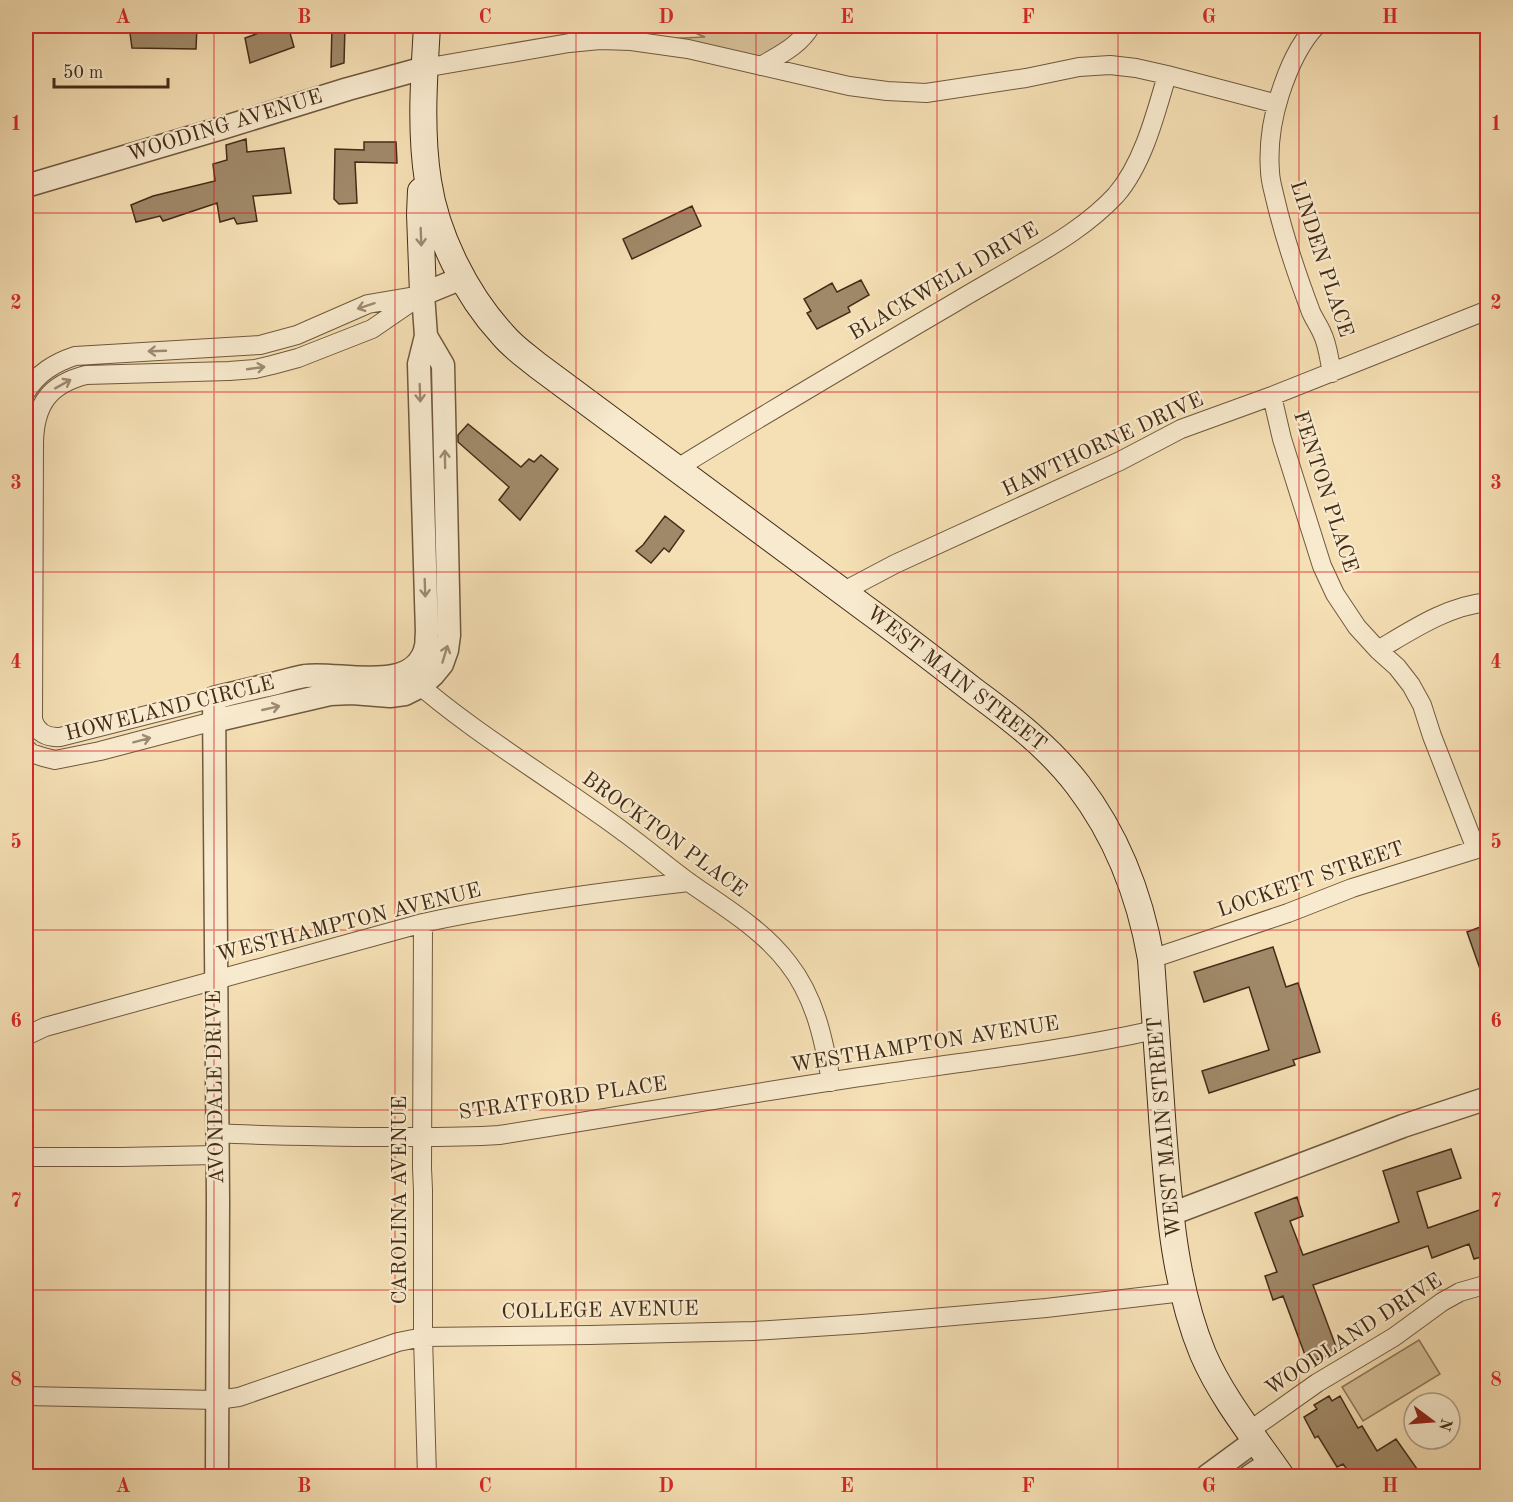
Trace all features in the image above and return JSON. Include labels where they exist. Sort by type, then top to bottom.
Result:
[{"type":"main road","name":"WEST MAIN STREET","points":[[427,26],[424,68],[424,136],[428,181],[435,214],[444,239],[462,278],[487,316],[514,347],[903,636],[1030,734],[1078,785],[1098,814],[1116,845],[1137,897],[1151,959],[1168,1189],[1183,1292],[1191,1322],[1216,1380],[1276,1469]]},
{"type":"main road","points":[[423,294],[420,214],[424,136]]},
{"type":"street","points":[[761,66],[796,45],[811,26]]},
{"type":"street","name":"LINDEN PLACE","points":[[1316,26],[1296,52],[1286,75],[1271,130],[1269,158],[1279,216],[1312,315],[1329,351],[1332,373]]},
{"type":"street","points":[[424,68],[568,43],[600,40],[631,41],[688,49],[849,86],[887,91],[926,93],[1026,78],[1079,67],[1110,65],[1167,75],[1277,104]]},
{"type":"street","name":"WOODING AVENUE","points":[[26,186],[424,68]]},
{"type":"street","name":"BLACKWELL DRIVE","points":[[676,469],[773,409],[1052,246],[1096,215],[1117,193],[1131,172],[1149,131],[1167,75]]},
{"type":"street","name":"HOWELAND CIRCLE","points":[[26,392],[44,370],[75,356],[260,345],[297,335],[368,304],[423,294],[462,278]]},
{"type":"street","name":"HOWELAND CIRCLE","points":[[26,748],[31,753],[55,759],[100,751],[330,694],[390,696],[405,694],[413,679],[415,666],[426,648],[427,633],[419,364],[426,336],[423,294]]},
{"type":"street","name":"HOWELAND CIRCLE","points":[[423,294],[372,329],[284,362],[255,369],[86,375],[75,378],[53,390],[46,397],[37,416],[30,442],[30,678],[33,720],[40,732],[46,736],[60,737],[304,676],[413,679],[433,675],[442,664],[449,635],[443,365],[426,336]]},
{"type":"street","name":"HAWTHORNE DRIVE","points":[[842,592],[895,564],[1120,461],[1181,429],[1332,373],[1488,310]]},
{"type":"street","points":[[280,340],[284,362]]},
{"type":"street","points":[[190,350],[192,372]]},
{"type":"street","points":[[99,354],[99,375]]},
{"type":"street","name":"FENTON PLACE","points":[[1272,396],[1282,439],[1322,566],[1335,594],[1357,627],[1397,667],[1411,685],[1422,705],[1432,736],[1482,848]]},
{"type":"street","points":[[423,499],[446,498]]},
{"type":"street","points":[[1378,650],[1435,618],[1458,608],[1488,602]]},
{"type":"street","name":"BROCKTON PLACE","points":[[413,679],[469,723],[623,831],[754,928],[777,949],[790,965],[806,992],[824,1044],[831,1082]]},
{"type":"street","name":"AVONDALE DRIVE","points":[[214,698],[217,1476]]},
{"type":"street","points":[[98,727],[100,751]]},
{"type":"street","name":"LOCKETT STREET","points":[[1151,959],[1288,913],[1352,888],[1482,848]]},
{"type":"street","name":"WESTHAMPTON AVENUE","points":[[26,1036],[45,1027],[423,923],[463,914],[618,890],[689,882]]},
{"type":"street","name":"CAROLINA AVENUE","points":[[423,923],[423,1337],[427,1476]]},
{"type":"street","name":"WESTHAMPTON AVENUE","points":[[700,1102],[1029,1053],[1155,1030]]},
{"type":"street","points":[[1171,1214],[1403,1126],[1488,1098]]},
{"type":"street","name":"STRATFORD PLACE","points":[[26,1157],[121,1157],[217,1144],[261,1135],[466,1137],[499,1135],[700,1102]]},
{"type":"street","name":"WOODLAND DRIVE","points":[[1253,1436],[1317,1383],[1394,1337],[1442,1302],[1460,1292],[1488,1284]]},
{"type":"street","name":"COLLEGE AVENUE","points":[[26,1396],[217,1400],[239,1397],[398,1342],[423,1337],[754,1331],[1035,1309],[1183,1292]]},
{"type":"street","points":[[1207,1476],[1253,1436]]},
{"type":"street","points":[[1250,1476],[1276,1469]]},
{"type":"shaded area","points":[[678,26],[809,26],[761,66],[688,49],[569,43],[705,37]]},
{"type":"shaded area","points":[[1419,1340],[1440,1374],[1412,1391],[1402,1391],[1402,1397],[1363,1421],[1342,1387]]},
{"type":"building","points":[[129,26],[197,26],[196,49],[132,48]]},
{"type":"building","points":[[260,26],[288,26],[294,47],[250,63],[245,38],[262,32]]},
{"type":"building","points":[[332,26],[345,26],[344,63],[331,67]]},
{"type":"building","points":[[246,139],[247,152],[284,148],[291,193],[253,196],[257,221],[237,224],[234,218],[220,222],[217,203],[163,221],[160,216],[136,222],[131,205],[153,196],[215,181],[213,164],[227,160],[226,145]]},
{"type":"building","points":[[364,142],[396,142],[397,163],[355,162],[357,203],[339,204],[334,199],[335,149],[364,150]]},
{"type":"building","points":[[692,206],[701,226],[632,259],[623,239]]},
{"type":"building","points":[[861,280],[869,295],[848,307],[850,312],[817,329],[807,313],[811,311],[804,299],[832,283],[837,292]]},
{"type":"building","points":[[468,424],[521,467],[529,459],[534,462],[541,455],[558,469],[520,520],[499,500],[509,487],[458,442],[458,435]]},
{"type":"building","points":[[665,516],[684,531],[669,552],[664,548],[651,563],[636,551]]},
{"type":"building","points":[[1488,924],[1488,986],[1486,986],[1467,932]]},
{"type":"building","points":[[1273,947],[1286,987],[1298,983],[1320,1052],[1293,1060],[1295,1065],[1209,1093],[1202,1071],[1269,1050],[1249,987],[1204,1002],[1194,972]]},
{"type":"building","points":[[1451,1149],[1461,1178],[1417,1192],[1428,1228],[1488,1207],[1488,1255],[1474,1259],[1469,1244],[1432,1258],[1428,1246],[1313,1285],[1338,1352],[1308,1363],[1283,1296],[1273,1300],[1265,1276],[1277,1272],[1255,1213],[1297,1197],[1303,1216],[1290,1221],[1303,1255],[1399,1222],[1383,1171]]},
{"type":"building","points":[[1329,1396],[1332,1401],[1340,1396],[1358,1428],[1362,1426],[1377,1451],[1396,1439],[1402,1451],[1404,1451],[1422,1476],[1352,1476],[1343,1464],[1337,1467],[1318,1436],[1315,1438],[1304,1417],[1317,1409],[1314,1405]]}]
